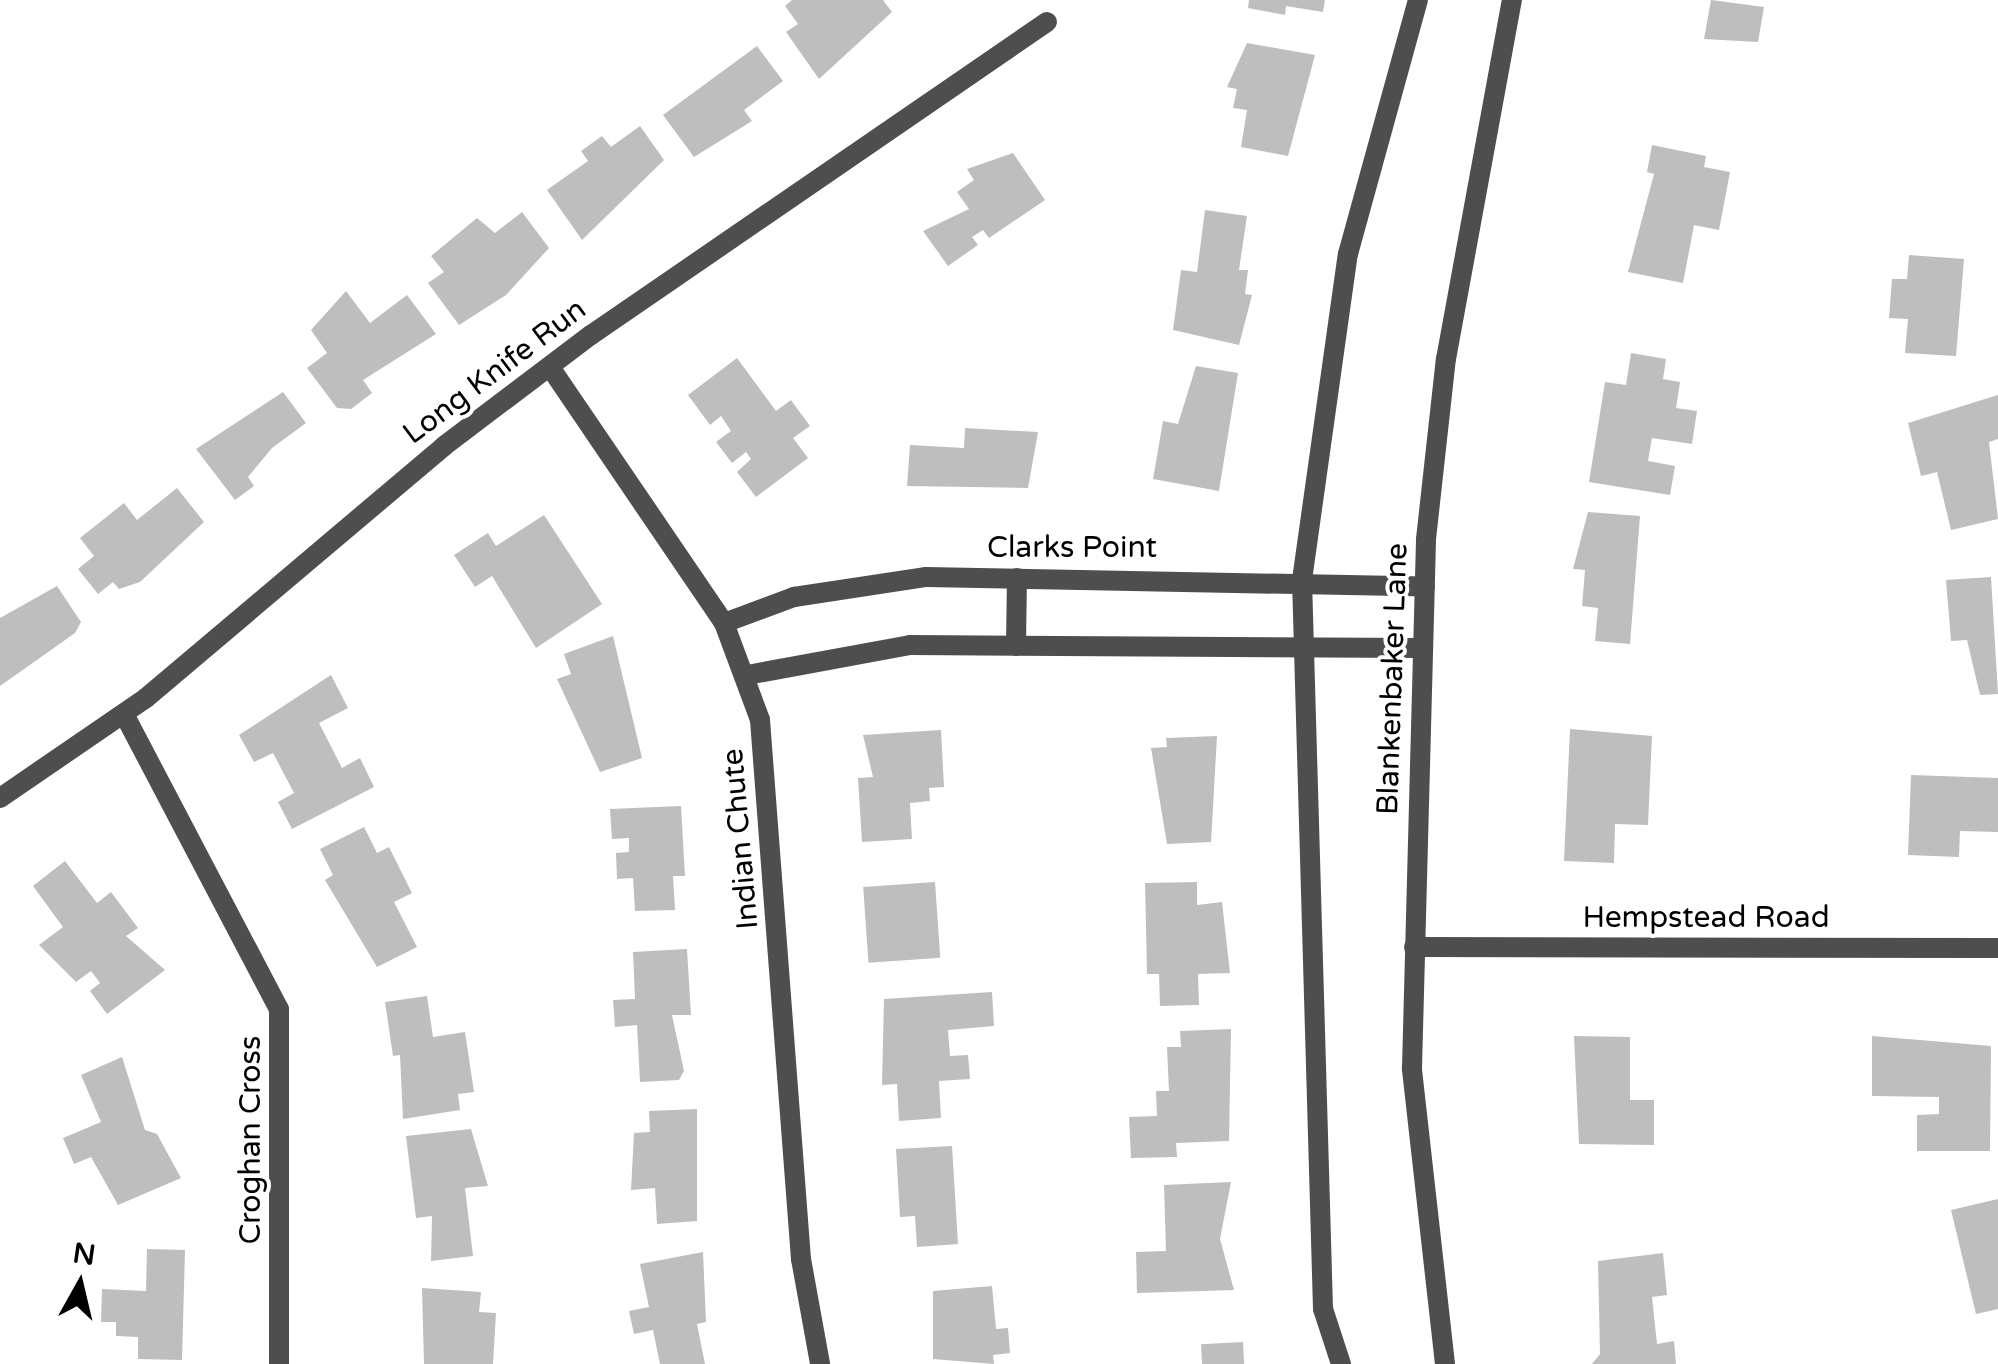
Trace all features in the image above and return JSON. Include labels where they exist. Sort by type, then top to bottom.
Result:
[{"type":"street","points":[[1341,1364],[1322,1309],[1302,580],[1348,254],[1418,0]]},
{"type":"street","name":"Blankenbaker Lane","points":[[1445,1364],[1412,1068],[1425,586],[1446,359],[1512,0]]},
{"type":"street","name":"Long Knife Run","points":[[0,798],[124,714],[550,367],[1047,22]]},
{"type":"street","name":"Indian Chute","points":[[550,367],[724,623],[747,675],[760,720],[801,1259],[820,1364]]},
{"type":"street","points":[[1016,646],[1017,578]]},
{"type":"street","name":"Clarks Point","points":[[724,623],[866,582],[1017,578],[1302,580],[1425,586]]},
{"type":"street","points":[[747,675],[910,646],[1423,648]]},
{"type":"street","name":"Croghan Cross","points":[[124,714],[279,1010],[279,1364]]},
{"type":"street","name":"Hempstead Road","points":[[1414,947],[1998,948]]},
{"type":"building","points":[[792,0],[883,0],[892,12],[819,79],[786,32],[798,24],[785,6]]},
{"type":"building","points":[[1249,0],[1325,0],[1323,12],[1286,6],[1285,15],[1248,8]]},
{"type":"building","points":[[1711,0],[1764,7],[1758,42],[1704,39]]},
{"type":"building","points":[[1247,43],[1315,55],[1288,156],[1241,147],[1247,110],[1233,108],[1237,89],[1227,87]]},
{"type":"building","points":[[757,46],[783,81],[744,110],[752,121],[694,157],[663,115]]},
{"type":"building","points":[[640,126],[664,160],[582,240],[547,190],[588,161],[581,151],[602,136],[611,147]]},
{"type":"building","points":[[1652,145],[1706,156],[1704,167],[1730,172],[1719,230],[1694,225],[1683,283],[1628,272],[1654,174],[1647,172]]},
{"type":"building","points":[[1013,153],[1045,200],[989,238],[983,230],[972,237],[978,245],[948,266],[923,231],[969,209],[957,192],[974,180],[967,169]]},
{"type":"building","points":[[1205,210],[1247,216],[1239,270],[1248,270],[1245,294],[1252,295],[1239,345],[1173,330],[1181,270],[1197,272]]},
{"type":"building","points":[[522,212],[549,248],[506,295],[459,325],[428,283],[444,272],[431,256],[477,218],[495,233]]},
{"type":"building","points":[[1909,255],[1964,259],[1956,356],[1905,353],[1908,319],[1889,318],[1892,279],[1907,279]]},
{"type":"building","points":[[346,291],[370,323],[407,295],[436,334],[363,380],[372,393],[351,409],[337,408],[307,368],[327,353],[311,330]]},
{"type":"building","points":[[1631,353],[1666,359],[1663,379],[1680,382],[1676,408],[1697,411],[1692,444],[1652,438],[1648,461],[1675,466],[1670,495],[1589,482],[1605,382],[1626,385]]},
{"type":"building","points":[[737,358],[776,411],[791,400],[810,426],[793,438],[808,458],[756,497],[737,472],[751,459],[746,452],[732,463],[716,442],[731,431],[721,416],[710,425],[688,395]]},
{"type":"building","points":[[1196,366],[1238,373],[1219,491],[1153,479],[1163,421],[1178,424]]},
{"type":"building","points":[[283,392],[306,423],[272,448],[248,477],[254,486],[235,500],[196,449]]},
{"type":"building","points":[[1998,395],[1998,439],[1989,442],[1998,519],[1951,530],[1937,472],[1921,476],[1908,423]]},
{"type":"building","points":[[965,428],[1038,432],[1028,488],[907,486],[910,445],[964,448]]},
{"type":"building","points":[[177,488],[204,522],[140,582],[119,589],[113,582],[98,594],[78,569],[94,556],[80,538],[124,503],[137,520]]},
{"type":"building","points":[[1588,512],[1640,516],[1630,644],[1595,641],[1598,608],[1582,606],[1585,570],[1573,569]]},
{"type":"building","points":[[544,515],[602,604],[536,648],[492,576],[475,587],[454,555],[488,533],[496,546]]},
{"type":"building","points":[[1991,577],[1998,694],[1980,695],[1967,640],[1951,641],[1946,580]]},
{"type":"building","points":[[57,586],[81,622],[75,633],[0,686],[0,618]]},
{"type":"building","points":[[613,636],[642,758],[600,772],[557,679],[571,674],[564,654]]},
{"type":"building","points":[[331,675],[348,708],[319,723],[342,768],[360,758],[374,787],[292,829],[278,802],[294,793],[273,753],[254,762],[239,735]]},
{"type":"building","points":[[1570,729],[1652,736],[1648,825],[1615,824],[1614,863],[1564,861]]},
{"type":"building","points":[[941,730],[944,787],[929,788],[930,801],[910,803],[912,839],[862,842],[858,778],[873,777],[863,735]]},
{"type":"building","points":[[1217,736],[1211,842],[1167,844],[1151,748],[1167,747],[1166,738]]},
{"type":"building","points":[[1911,775],[1998,778],[1998,832],[1960,831],[1959,857],[1908,855]]},
{"type":"building","points":[[681,806],[685,876],[673,876],[675,910],[635,911],[633,878],[617,879],[616,853],[629,852],[629,838],[612,839],[610,809]]},
{"type":"building","points":[[364,827],[377,853],[389,847],[412,893],[394,902],[417,947],[377,967],[325,880],[333,875],[320,849]]},
{"type":"building","points":[[65,861],[97,903],[111,892],[138,928],[126,936],[165,970],[107,1014],[90,991],[100,983],[91,971],[76,982],[39,945],[63,927],[33,886]]},
{"type":"building","points":[[935,882],[940,958],[868,963],[863,887]]},
{"type":"building","points":[[1197,882],[1197,905],[1222,902],[1230,973],[1198,974],[1199,1005],[1160,1006],[1159,974],[1147,974],[1145,883]]},
{"type":"building","points":[[687,949],[691,1015],[672,1015],[684,1071],[679,1080],[640,1082],[637,1025],[615,1027],[613,1000],[635,999],[633,952]]},
{"type":"building","points":[[992,992],[994,1026],[948,1030],[950,1056],[968,1055],[970,1079],[939,1081],[941,1118],[899,1121],[897,1084],[882,1085],[884,999]]},
{"type":"building","points":[[427,996],[433,1037],[465,1032],[474,1092],[458,1094],[460,1110],[403,1119],[400,1055],[393,1056],[385,1002]]},
{"type":"building","points":[[1231,1029],[1229,1141],[1176,1143],[1177,1157],[1131,1158],[1129,1117],[1157,1116],[1156,1091],[1169,1091],[1167,1047],[1181,1047],[1180,1031]]},
{"type":"building","points":[[1574,1036],[1630,1037],[1630,1100],[1654,1100],[1654,1145],[1579,1144]]},
{"type":"building","points":[[1872,1036],[1991,1046],[1990,1151],[1917,1151],[1917,1115],[1939,1114],[1939,1097],[1872,1096]]},
{"type":"building","points":[[122,1057],[145,1130],[157,1134],[181,1178],[118,1205],[91,1157],[74,1164],[63,1138],[101,1122],[81,1075]]},
{"type":"building","points":[[697,1109],[697,1221],[657,1224],[655,1188],[631,1190],[634,1133],[650,1132],[649,1111]]},
{"type":"building","points":[[471,1129],[488,1186],[465,1188],[473,1256],[431,1261],[432,1216],[416,1218],[406,1136]]},
{"type":"building","points":[[952,1146],[958,1244],[917,1247],[915,1216],[900,1217],[896,1149]]},
{"type":"building","points":[[1231,1182],[1220,1239],[1234,1290],[1137,1293],[1136,1252],[1166,1251],[1164,1185]]},
{"type":"building","points":[[1998,1199],[1998,1309],[1976,1314],[1951,1210]]},
{"type":"building","points":[[147,1249],[185,1250],[182,1360],[138,1359],[138,1337],[116,1336],[116,1322],[101,1322],[102,1289],[146,1291]]},
{"type":"building","points":[[703,1252],[706,1322],[697,1324],[705,1364],[660,1364],[653,1330],[634,1334],[629,1311],[649,1307],[640,1264]]},
{"type":"building","points":[[1663,1253],[1667,1295],[1652,1297],[1657,1344],[1674,1341],[1676,1364],[1592,1364],[1600,1354],[1598,1261]]},
{"type":"building","points":[[992,1286],[996,1329],[1008,1328],[1010,1353],[993,1355],[994,1364],[933,1359],[933,1291]]},
{"type":"building","points":[[422,1288],[481,1292],[479,1312],[496,1313],[493,1364],[424,1364]]},
{"type":"building","points":[[1243,1342],[1244,1364],[1202,1364],[1201,1344]]}]
